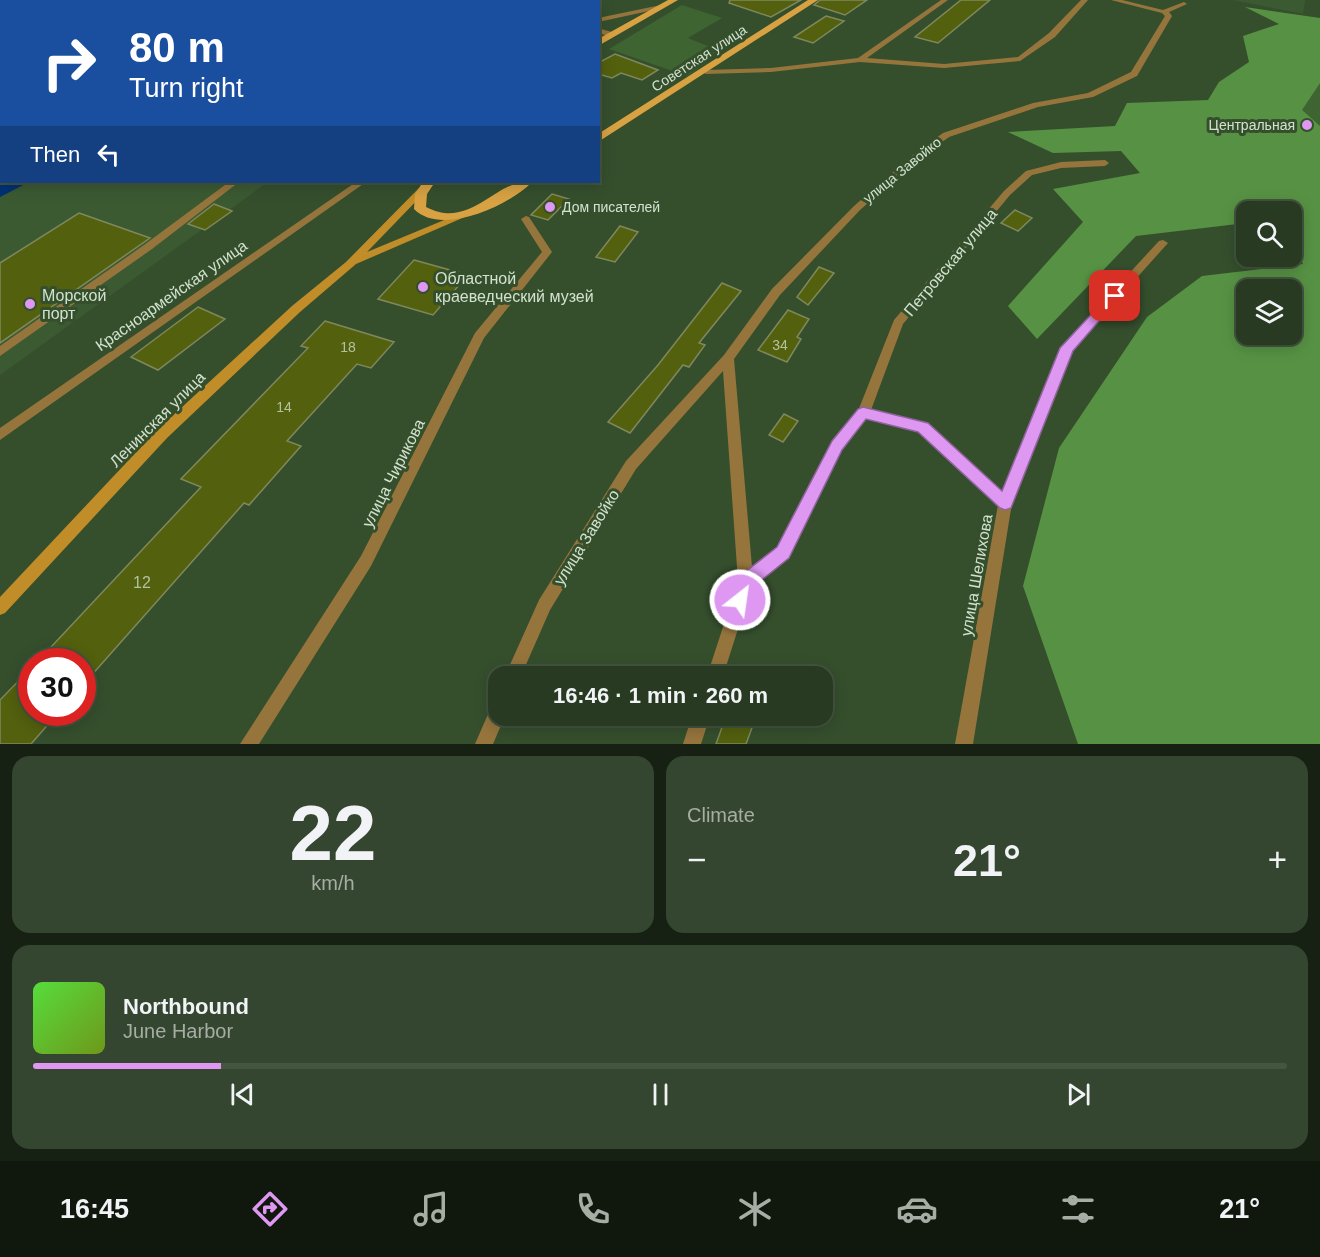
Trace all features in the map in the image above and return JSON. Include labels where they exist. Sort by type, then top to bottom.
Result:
[{"type":"main road","points":[[600,42],[674,0]]},
{"type":"main road","name":"Советская улица","points":[[600,138],[706,72],[814,0]]},
{"type":"main road","points":[[426,186],[418,200],[420,209],[425,213],[444,218],[469,213],[524,183]]},
{"type":"main road","name":"Ленинская улица","points":[[0,608],[162,434],[296,309],[350,264],[426,186]]},
{"type":"main road","name":"Ленинская улица","points":[[350,264],[469,213]]},
{"type":"street","points":[[860,60],[945,0]]},
{"type":"street","points":[[706,72],[771,70],[860,60],[944,66],[1020,59],[1052,35],[1085,0]]},
{"type":"street","points":[[1114,0],[1164,12],[1184,4]]},
{"type":"street","points":[[600,20],[661,8]]},
{"type":"street","name":"улица Завойко","points":[[517,666],[544,605],[631,465],[728,358],[776,292],[857,208],[917,156],[946,135],[1036,105],[1090,95],[1134,74],[1169,16],[1164,12]]},
{"type":"street","points":[[600,31],[612,35]]},
{"type":"street","name":"Петровская улица","points":[[746,582],[783,553],[837,446],[863,413],[898,323],[1007,193],[1029,173],[1061,165],[1106,163]]},
{"type":"street","points":[[0,352],[148,247],[233,183]]},
{"type":"street","name":"Красноармейская улица","points":[[0,435],[361,183]]},
{"type":"street","name":"улица Чирикова","points":[[249,744],[366,561],[448,402],[479,336],[547,252],[526,219]]},
{"type":"street","name":"улица Шелихова","points":[[964,744],[1005,503],[1067,348],[1163,243]]},
{"type":"street","points":[[717,666],[746,582],[728,358]]},
{"type":"street","points":[[863,413],[922,427],[1005,503]]},
{"type":"street","points":[[484,744],[492,726]]},
{"type":"street","points":[[692,744],[698,726]]},
{"type":"shaded area","points":[[1233,0],[1305,0],[1303,14]]},
{"type":"shaded area","points":[[682,5],[722,18],[688,38],[722,52],[687,76],[609,49]]},
{"type":"shaded area","name":"Центральная","points":[[1320,76],[1320,148],[1268,101]]},
{"type":"shaded area","points":[[27,183],[267,183],[0,375],[0,197]]},
{"type":"green space","points":[[1245,7],[1320,18],[1320,83],[1302,110],[1320,126],[1320,744],[1078,744],[1023,586],[1059,448],[1147,317],[1202,276],[1278,267],[1302,267],[1302,201],[1236,201],[1236,224],[1136,236],[1037,339],[1008,306],[1083,222],[1053,189],[1140,173],[1121,151],[1053,153],[1008,132],[1115,126],[1127,103],[1208,100],[1219,82],[1249,62],[1243,36],[1279,24]]},
{"type":"water","points":[[0,183],[27,183],[0,197]]},
{"type":"building","points":[[730,0],[801,0],[771,17],[729,3]]},
{"type":"building","points":[[820,0],[867,0],[845,15],[814,5]]},
{"type":"building","points":[[961,0],[990,0],[938,43],[915,37]]},
{"type":"building","points":[[826,16],[844,21],[813,43],[794,37]]},
{"type":"building","points":[[615,54],[658,70],[642,80],[621,73],[612,78],[600,75],[600,62]]},
{"type":"building","name":"Дом писателей","points":[[552,194],[569,199],[548,220],[531,215]]},
{"type":"building","points":[[214,204],[232,211],[205,230],[188,224]]},
{"type":"building","points":[[1015,210],[1032,218],[1018,231],[1001,223]]},
{"type":"building","name":"Морской порт","points":[[79,213],[150,238],[0,343],[0,263]]},
{"type":"building","points":[[620,226],[638,232],[615,262],[596,257]]},
{"type":"building","name":"Областной краеведческий музей","points":[[414,260],[468,275],[433,315],[378,299]]},
{"type":"building","points":[[819,267],[834,273],[808,305],[797,297]]},
{"type":"building","points":[[722,283],[741,291],[699,343],[705,345],[689,367],[683,365],[630,433],[608,422],[658,365]]},
{"type":"building","points":[[198,307],[225,319],[158,370],[131,357]]},
{"type":"building","points":[[788,310],[809,319],[797,337],[801,339],[787,362],[758,350]]},
{"type":"building","points":[[325,321],[394,342],[371,368],[357,364],[287,441],[301,446],[249,505],[244,503],[96,670],[96,648],[50,648],[201,487],[181,479],[308,348],[301,346]]},
{"type":"building","points":[[784,414],[798,421],[783,442],[769,435]]},
{"type":"building","points":[[18,681],[18,726],[47,726],[31,744],[0,744],[0,700]]},
{"type":"building","points":[[722,726],[753,726],[746,744],[716,744]]},
{"type":"place","name":"Центральная","points":[[1307,125]]},
{"type":"place","name":"Дом писателей","points":[[550,207]]},
{"type":"place","name":"Областной краеведческий музей","points":[[423,287]]},
{"type":"place","name":"Морской порт","points":[[30,304]]},
{"type":"route","points":[[740,600],[746,582],[783,553],[837,446],[863,413],[922,427],[1005,503],[1067,348],[1115,296]]}]
